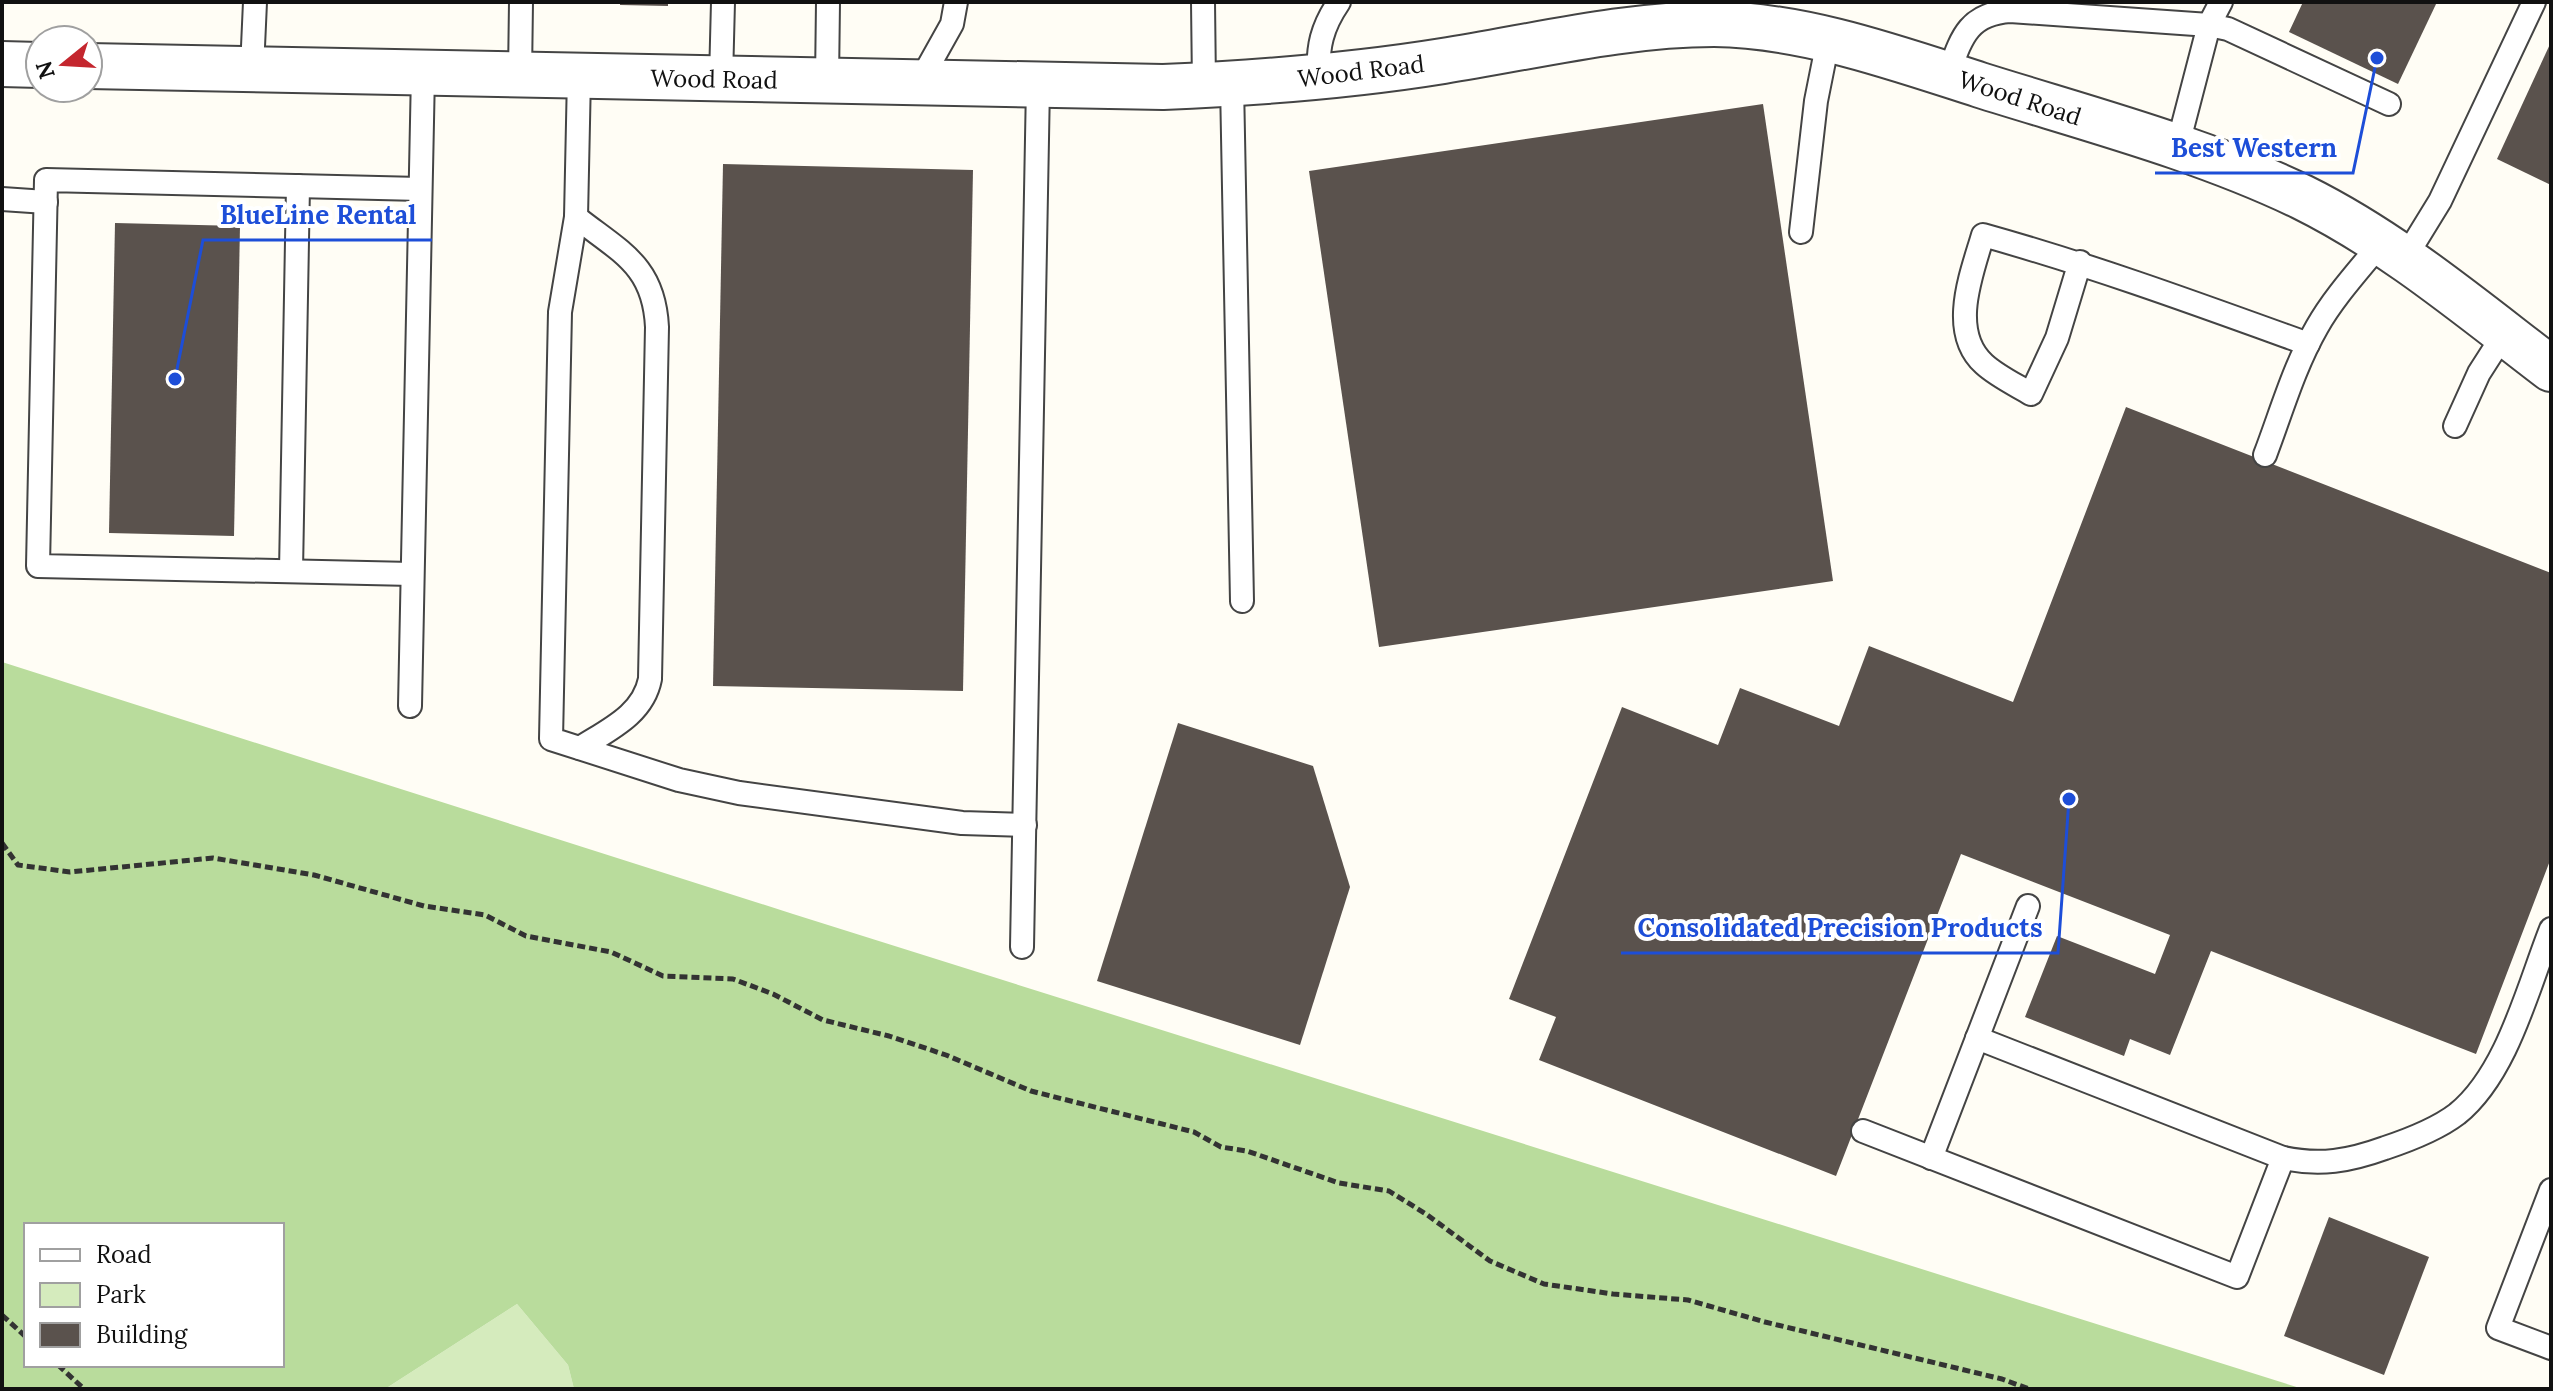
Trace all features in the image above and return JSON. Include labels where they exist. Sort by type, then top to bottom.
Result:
[{"type":"street","name":"Wood Road","points":[[104,66],[1038,85],[1218,84],[1319,77],[1685,25],[1746,26],[1828,41],[1948,75],[2219,162],[2304,198],[2393,251],[2551,369]]},
{"type":"street","points":[[2,64],[24,65]]},
{"type":"lane","points":[[252,69],[255,2]]},
{"type":"lane","points":[[520,75],[521,2]]},
{"type":"lane","points":[[721,79],[723,2]]},
{"type":"lane","points":[[827,81],[828,2]]},
{"type":"lane","points":[[919,83],[952,24],[956,2]]},
{"type":"lane","points":[[1203,2],[1218,84],[1242,601]]},
{"type":"lane","points":[[1319,77],[1317,57],[1320,37],[1339,2]]},
{"type":"lane","points":[[2177,148],[2209,25],[2221,2]]},
{"type":"lane","points":[[2265,455],[2308,344],[2330,305],[2393,251],[2440,201],[2534,2]]},
{"type":"lane","points":[[1948,75],[1966,32],[1980,18],[2010,11],[2209,25],[2247,36],[2389,104]]},
{"type":"lane","points":[[1801,232],[1816,101],[1828,41]]},
{"type":"lane","points":[[410,706],[423,73]]},
{"type":"lane","points":[[579,76],[576,217],[560,312],[551,739],[679,780],[739,793],[962,823],[1025,825]]},
{"type":"lane","points":[[1022,947],[1038,85]]},
{"type":"lane","points":[[412,574],[38,566],[46,180],[420,189]]},
{"type":"lane","points":[[291,571],[298,186]]},
{"type":"lane","points":[[2,199],[46,202]]},
{"type":"lane","points":[[576,217],[635,263],[653,293],[657,327],[648,691],[634,711],[580,748]]},
{"type":"lane","points":[[2080,262],[2057,338],[2031,394],[1983,363],[1967,333],[1967,299],[1983,235],[2080,262],[2308,344]]},
{"type":"lane","points":[[2455,426],[2479,373],[2504,334]]},
{"type":"lane","points":[[1931,1158],[2028,906]]},
{"type":"lane","points":[[1977,1038],[2283,1158],[2320,1163],[2342,1162],[2407,1141],[2455,1115],[2474,1098],[2502,1056],[2551,929]]},
{"type":"lane","points":[[1863,1131],[2237,1277],[2283,1158]]},
{"type":"lane","points":[[2551,1190],[2498,1328],[2551,1348]]},
{"type":"path","points":[[2,843],[18,865],[70,872],[213,858],[314,875],[424,906],[485,915],[526,936],[611,952],[663,976],[733,979],[773,994],[823,1020],[946,1055],[1031,1091],[1194,1132],[1221,1147],[1247,1151],[1339,1183],[1389,1191],[1490,1261],[1544,1284],[1688,1300],[1765,1322],[2002,1379],[2029,1389]]},
{"type":"path","points":[[2,1315],[24,1335]]},
{"type":"path","points":[[60,1367],[84,1389]]},
{"type":"green space","points":[[2,662],[2303,1389],[574,1389],[568,1365],[517,1304],[385,1389],[2,1389]]},
{"type":"green space","points":[[517,1304],[568,1365],[574,1389],[385,1389]]},
{"type":"building","points":[[620,2],[668,2],[668,6],[620,5]]},
{"type":"building","points":[[2303,2],[2437,2],[2398,84],[2289,32]]},
{"type":"building","points":[[2551,42],[2551,185],[2497,159]]},
{"type":"building","points":[[1763,104],[1833,581],[1379,647],[1309,171]]},
{"type":"building","points":[[723,164],[973,170],[963,691],[713,686]]},
{"type":"building","points":[[115,223],[240,226],[234,536],[109,533]]},
{"type":"building","points":[[2126,407],[2551,573],[2551,858],[2476,1054],[2211,951],[2170,1055],[2130,1039],[2124,1056],[2025,1017],[2057,936],[2155,974],[2170,935],[1961,854],[1836,1176],[1539,1060],[1556,1017],[1509,999],[1622,707],[1718,745],[1740,688],[1839,726],[1869,646],[2013,702]]},
{"type":"building","points":[[1178,723],[1313,766],[1350,887],[1300,1045],[1097,981]]},
{"type":"building","points":[[2329,1217],[2429,1257],[2384,1375],[2284,1336]]},
{"type":"place","name":"Best Western","points":[[2377,58]]},
{"type":"place","name":"BlueLine Rental","points":[[175,379]]},
{"type":"place","name":"Consolidated Precision Products","points":[[2069,799]]}]
